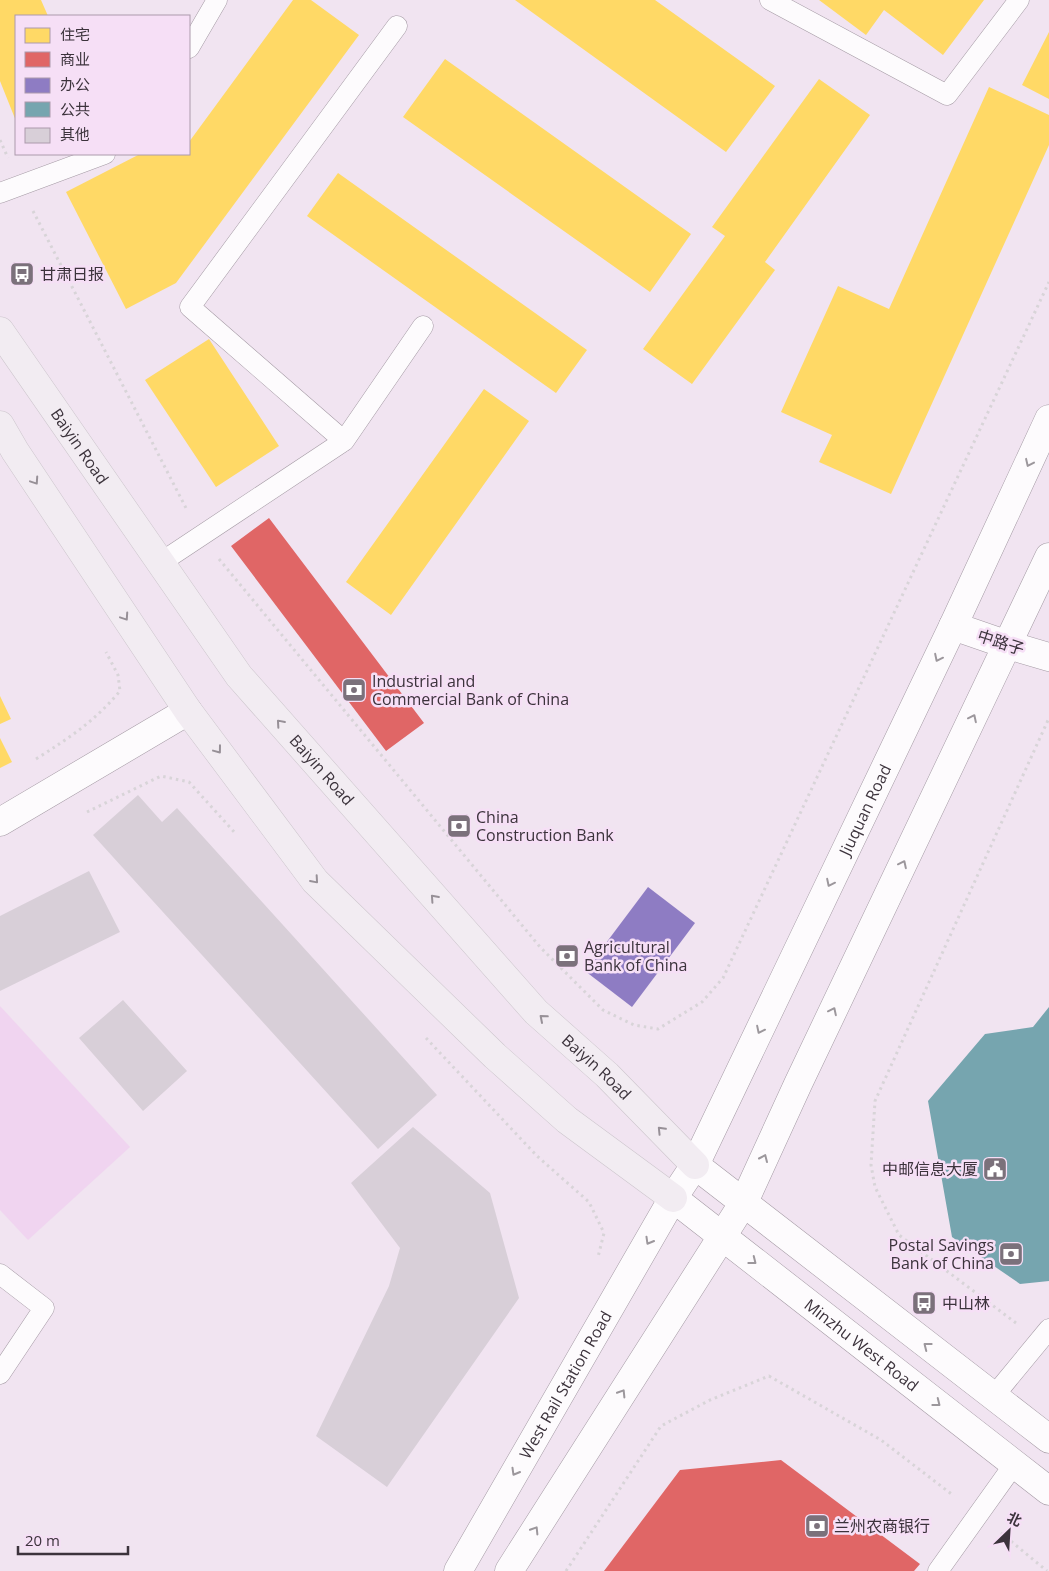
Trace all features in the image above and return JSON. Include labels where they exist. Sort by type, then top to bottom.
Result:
[{"type":"main road","name":"Baiyin Road","points":[[0,331],[239,676],[529,1005],[607,1075],[695,1165]]},
{"type":"main road","name":"Jiuquan Road","points":[[673,1198],[695,1165],[953,626],[1049,419]]},
{"type":"main road","points":[[0,425],[8,454],[188,711],[315,881],[494,1056],[567,1120],[673,1198]]},
{"type":"main road","points":[[508,1571],[744,1202],[802,1075],[1049,557]]},
{"type":"main road","name":"中路子","points":[[953,626],[1049,657]]},
{"type":"main road","points":[[0,822],[188,711]]},
{"type":"main road","points":[[695,1165],[1049,1439]]},
{"type":"main road","name":"Minzhu West Road","points":[[673,1198],[1049,1491]]},
{"type":"main road","name":"West Rail Station Road","points":[[458,1571],[673,1198]]},
{"type":"lane","points":[[190,46],[217,0]]},
{"type":"lane","points":[[770,0],[947,95],[1018,0]]},
{"type":"lane","points":[[344,441],[190,308],[397,26]]},
{"type":"lane","points":[[0,193],[102,155]]},
{"type":"lane","points":[[160,563],[344,441],[423,326]]},
{"type":"lane","points":[[0,1274],[44,1308],[0,1374]]},
{"type":"lane","points":[[993,1397],[1044,1334]]},
{"type":"lane","points":[[938,1571],[1015,1463]]},
{"type":"path","points":[[0,140],[20,185],[200,536],[540,947],[603,1010],[634,1025],[658,1028],[702,1002],[723,978],[1049,282]]},
{"type":"path","points":[[31,763],[85,726],[108,706],[120,691],[118,675],[103,646]]},
{"type":"path","points":[[1044,1334],[899,1235],[875,1187],[871,1165],[875,1102],[1049,718]]},
{"type":"path","points":[[84,814],[161,776],[189,782],[241,840]]},
{"type":"path","points":[[422,1035],[538,1156],[589,1202],[604,1233],[597,1262]]},
{"type":"path","points":[[566,1571],[661,1426],[710,1400],[769,1376],[881,1440],[978,1514],[1047,1571]]},
{"type":"shaded area","points":[[0,1006],[130,1147],[28,1240],[0,1210]]},
{"type":"building: 住宅","points":[[0,0],[41,0],[48,15],[15,15],[15,118],[0,81]]},
{"type":"building: 住宅","points":[[293,0],[311,0],[359,35],[176,283],[126,309],[66,192],[138,155],[190,155],[190,141]]},
{"type":"building: 住宅","points":[[515,0],[655,0],[775,86],[726,152]]},
{"type":"building: 住宅","points":[[819,0],[984,0],[943,55],[884,10],[866,35]]},
{"type":"building: 住宅","points":[[1049,32],[1049,99],[1022,85]]},
{"type":"building: 住宅","points":[[445,59],[691,234],[650,292],[403,117]]},
{"type":"building: 住宅","points":[[819,79],[870,115],[765,262],[775,270],[692,384],[643,349],[725,236],[712,227]]},
{"type":"building: 住宅","points":[[989,87],[1049,115],[1049,145],[891,494],[819,462],[832,435],[781,412],[838,286],[889,309]]},
{"type":"building: 住宅","points":[[338,173],[587,350],[556,393],[307,216]]},
{"type":"building: 住宅","points":[[209,339],[279,446],[216,487],[145,380]]},
{"type":"building: 住宅","points":[[484,389],[529,421],[391,615],[346,582]]},
{"type":"building: 住宅","points":[[0,696],[11,719],[0,724]]},
{"type":"building: 住宅","points":[[0,738],[12,762],[0,768]]},
{"type":"building: 商业","points":[[269,518],[424,723],[386,751],[231,546]]},
{"type":"building: 商业","points":[[781,1460],[920,1564],[914,1571],[604,1571],[680,1470]]},
{"type":"building: 办公","points":[[648,887],[695,923],[632,1007],[585,971]]},
{"type":"building: 公共","name":"中邮信息大厦","points":[[1049,1007],[1049,1281],[1020,1284],[952,1237],[928,1101],[985,1034],[1033,1027]]},
{"type":"building: 其他","points":[[138,795],[162,822],[177,808],[437,1095],[378,1149],[93,835]]},
{"type":"building: 其他","points":[[89,871],[120,932],[0,991],[0,916]]},
{"type":"building: 其他","points":[[123,1000],[187,1071],[143,1111],[79,1038]]},
{"type":"building: 其他","points":[[413,1127],[490,1193],[519,1298],[387,1487],[316,1436],[389,1286],[400,1248],[351,1183]]},
{"type":"place","name":"甘肃日报","points":[[22,274]]},
{"type":"place","name":"Industrial and Commercial Bank of China","points":[[354,690]]},
{"type":"place","name":"China Construction Bank","points":[[459,826]]},
{"type":"place","name":"Agricultural Bank of China","points":[[567,956]]},
{"type":"place","name":"中邮信息大厦","points":[[995,1169]]},
{"type":"place","name":"Postal Savings Bank of China","points":[[1011,1254]]},
{"type":"place","name":"中山林","points":[[924,1303]]},
{"type":"place","name":"兰州农商银行","points":[[817,1526]]}]
